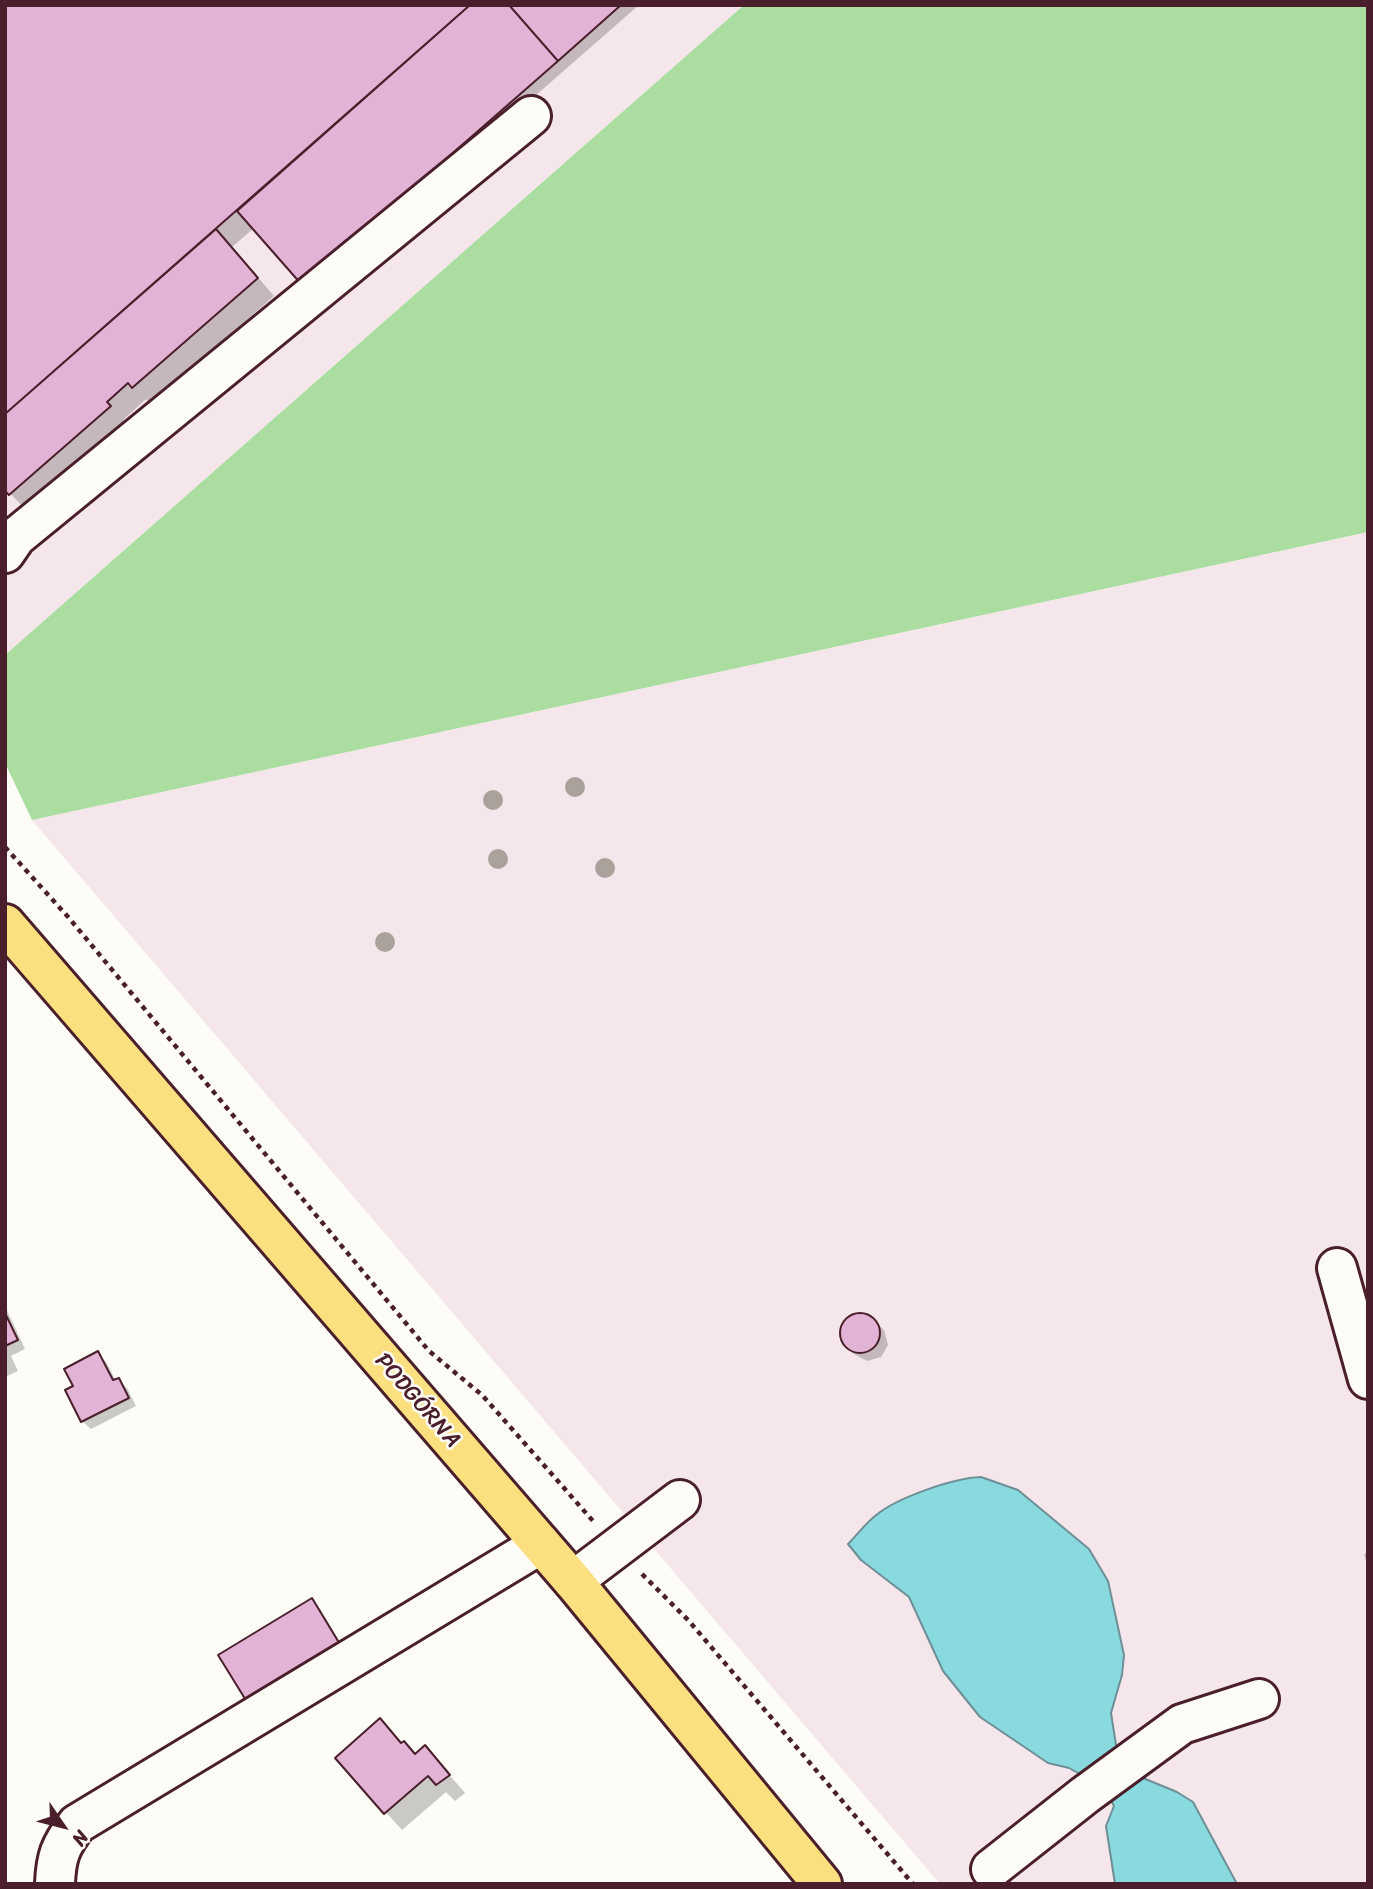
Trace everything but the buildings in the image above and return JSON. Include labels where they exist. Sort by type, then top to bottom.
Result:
[{"type":"main road","name":"PODGÓRNA","points":[[5,924],[573,1581],[821,1884]]},
{"type":"street","points":[[9,538],[531,116]]},
{"type":"street","points":[[1337,1268],[1368,1379]]},
{"type":"street","points":[[573,1581],[680,1500]]},
{"type":"street","points":[[55,1884],[56,1865],[62,1844],[77,1824],[541,1544]]},
{"type":"street","points":[[991,1869],[1084,1795],[1182,1724],[1259,1699]]},
{"type":"path","points":[[5,847],[69,918],[429,1351],[482,1395],[616,1548],[689,1621],[913,1884]]},
{"type":"shaded area","points":[[5,5],[744,5],[5,655]]},
{"type":"shaded area","points":[[1368,532],[1368,1884],[940,1884],[32,820]]},
{"type":"green space","points":[[744,5],[1368,5],[1368,532],[32,820],[5,763],[5,655]]},
{"type":"water","points":[[981,1477],[1018,1490],[1089,1549],[1108,1581],[1124,1655],[1122,1675],[1111,1713],[1117,1751],[1143,1778],[1193,1802],[1237,1884],[1115,1884],[1106,1826],[1114,1806],[1105,1788],[1069,1768],[1048,1763],[980,1717],[943,1671],[909,1597],[861,1560],[848,1544],[871,1519],[896,1502],[941,1485]]}]
